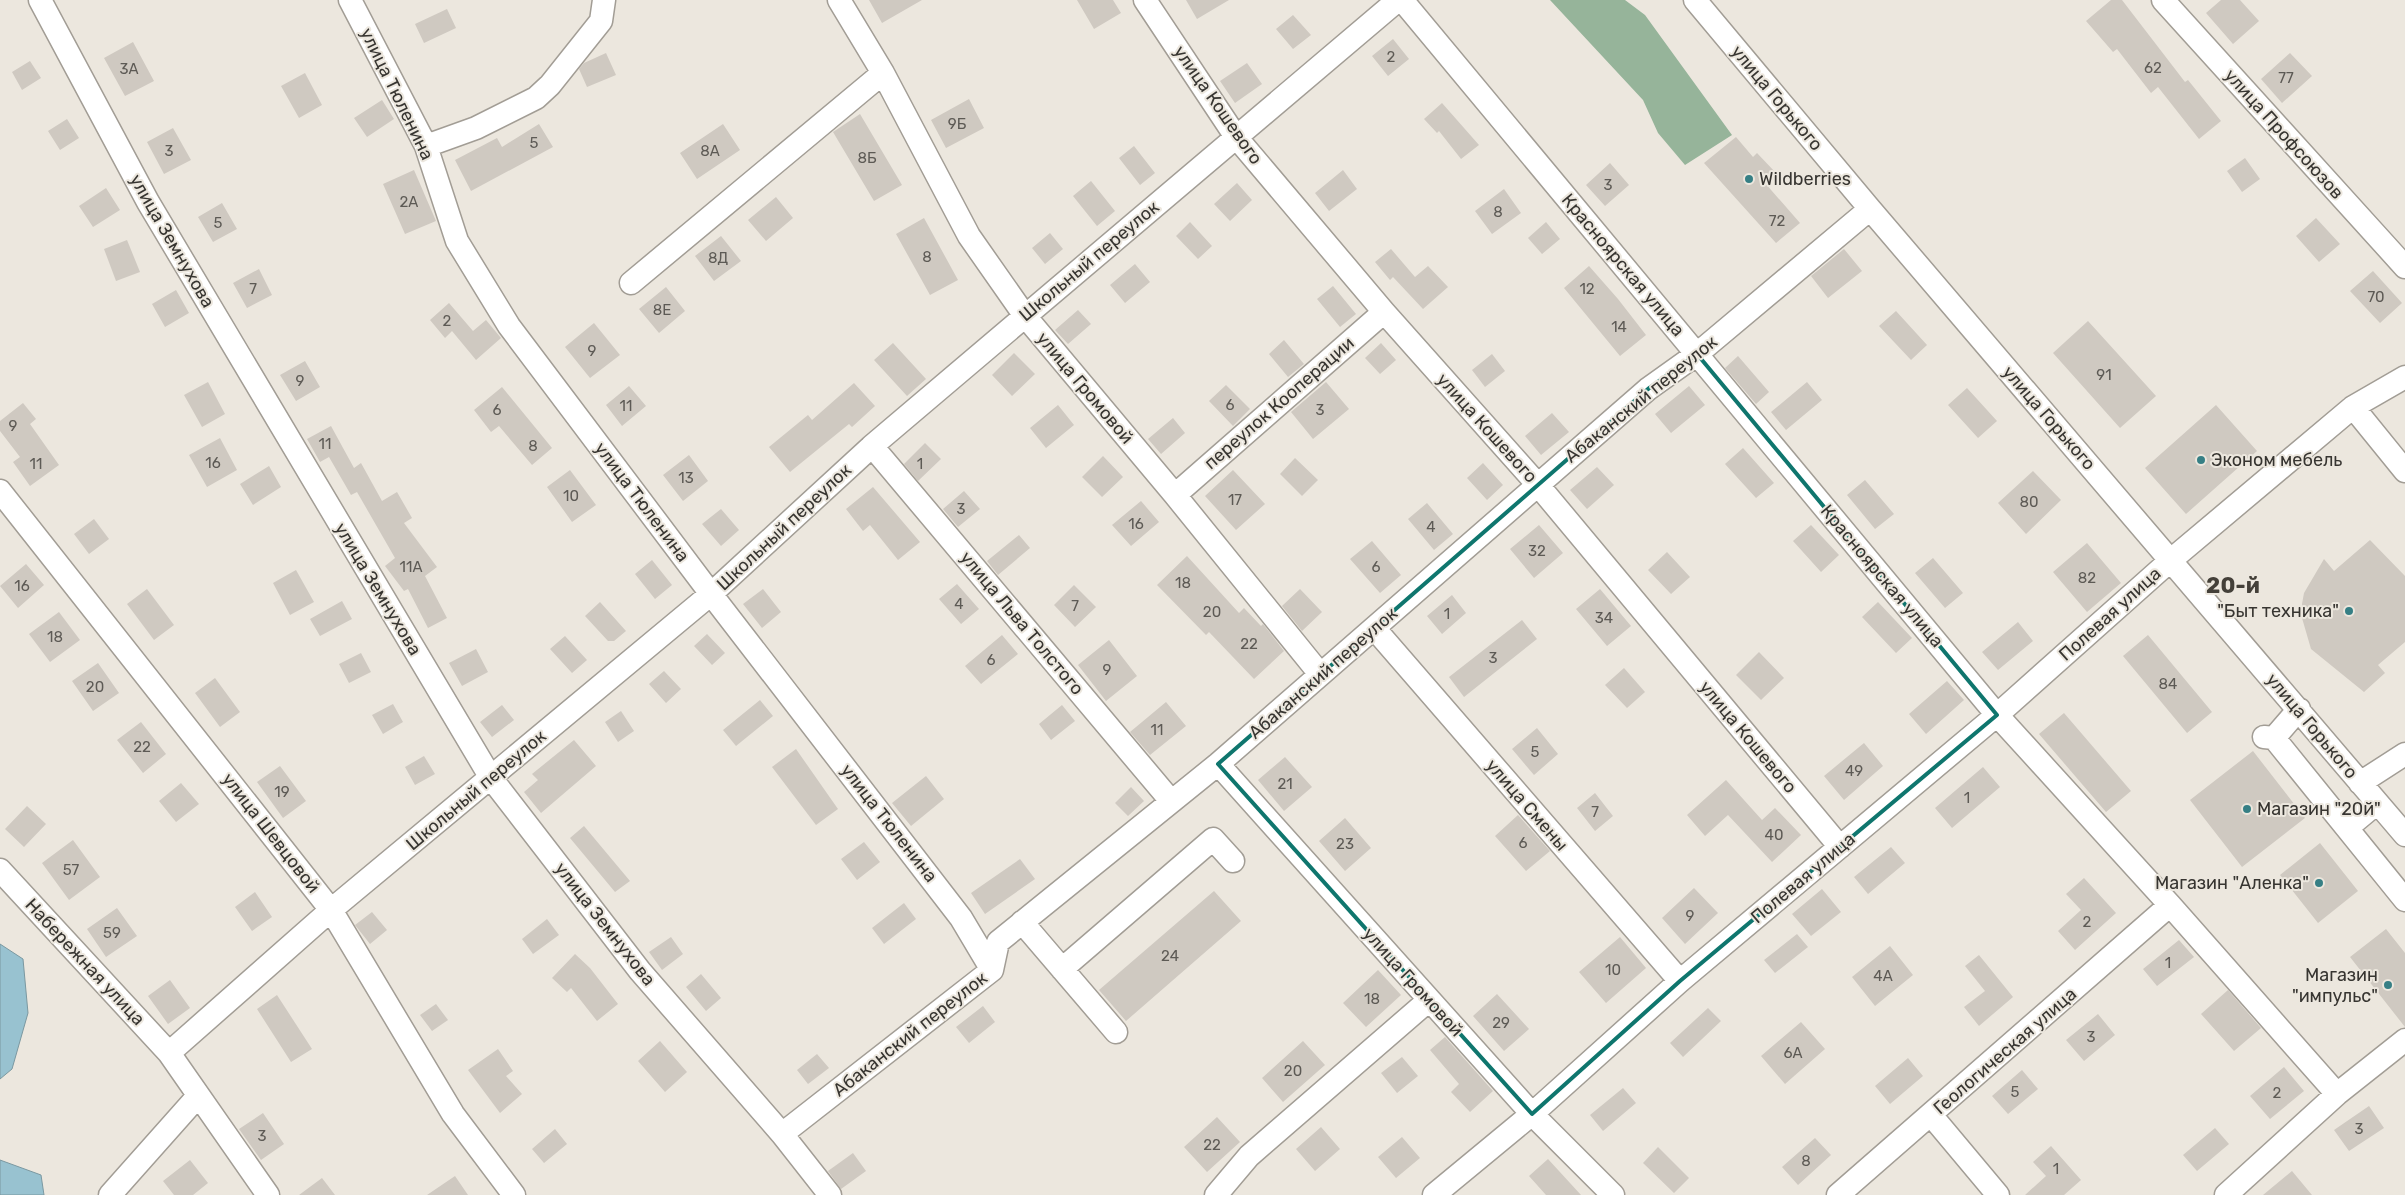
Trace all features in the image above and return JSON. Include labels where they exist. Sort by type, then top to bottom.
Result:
[{"type":"street","name":"улица Земнухова","points":[[40,0],[148,202],[491,778],[640,971],[782,1134],[830,1195]]},
{"type":"street","name":"улица Тюленина","points":[[350,0],[426,146],[457,241],[509,326],[711,594],[961,918],[992,970]]},
{"type":"street","points":[[426,146],[476,128],[536,98],[550,85],[601,20],[604,0]]},
{"type":"street","name":"улица Громовой","points":[[839,0],[883,73],[968,236],[1025,316],[1175,495],[1320,674]]},
{"type":"street","name":"улица Кошевого","points":[[1146,0],[1236,137],[1384,312],[1538,485],[1840,848]]},
{"type":"street","name":"Школьный переулок","points":[[169,1053],[331,910],[711,594],[872,446],[1398,0]]},
{"type":"street","name":"Красноярская улица","points":[[1402,0],[1997,715],[2170,905],[2337,1094]]},
{"type":"street","name":"улица Горького","points":[[1695,0],[1870,209],[2300,709],[2405,835]]},
{"type":"street","name":"улица Профсоюзов","points":[[2163,0],[2405,267]]},
{"type":"street","points":[[632,283],[883,73]]},
{"type":"street","name":"Абаканский переулок","points":[[782,1134],[992,970],[998,942],[1218,764],[1648,389],[1697,354],[1870,209]]},
{"type":"street","name":"переулок Кооперации","points":[[1175,495],[1384,312]]},
{"type":"street","name":"Полевая улица","points":[[1434,1195],[1532,1114],[1680,981],[1997,715],[2171,560],[2353,407],[2405,377]]},
{"type":"street","points":[[2353,407],[2405,470]]},
{"type":"street","name":"улица Льва Толстого","points":[[872,446],[1171,801]]},
{"type":"street","name":"улица Шевцовой","points":[[0,491],[331,910],[453,1114],[514,1195]]},
{"type":"street","name":"улица Смены","points":[[1374,628],[1680,981]]},
{"type":"street","points":[[2300,709],[2269,737],[2403,894]]},
{"type":"street","points":[[2360,783],[2405,754]]},
{"type":"street","name":"улица Громовой","points":[[1218,764],[1532,1114],[1613,1195]]},
{"type":"street","points":[[2346,828],[2377,803]]},
{"type":"street","points":[[1062,969],[1213,839],[1233,861]]},
{"type":"street","name":"Набережная улица","points":[[0,870],[169,1053],[268,1195]]},
{"type":"street","name":"Геологическая улица","points":[[1838,1195],[2170,905]]},
{"type":"street","points":[[1022,922],[1116,1032]]},
{"type":"street","points":[[1216,1195],[1249,1156],[1429,1000]]},
{"type":"street","points":[[2226,1195],[2337,1094],[2405,1040]]},
{"type":"street","points":[[110,1195],[198,1096]]},
{"type":"street","points":[[1931,1115],[1998,1195]]},
{"type":"highlighted area","points":[[1697,354],[1997,715],[1680,981],[1532,1114],[1218,764],[1648,389]]},
{"type":"green space","points":[[1550,0],[1625,0],[1645,15],[1732,135],[1685,165],[1658,133],[1643,100]]},
{"type":"water","points":[[0,944],[23,959],[28,1013],[12,1069],[0,1079]]},
{"type":"water","points":[[0,1160],[41,1175],[44,1195],[0,1195]]},
{"type":"building","points":[[869,0],[922,0],[882,23]]},
{"type":"building","points":[[1077,0],[1113,0],[1121,13],[1094,29]]},
{"type":"building","points":[[1186,0],[1229,0],[1197,19]]},
{"type":"building","points":[[2111,0],[2122,0],[2185,82],[2188,80],[2221,121],[2199,139],[2158,87],[2151,93],[2117,49],[2113,52],[2086,21]]},
{"type":"building","points":[[2221,0],[2240,0],[2259,21],[2233,44],[2206,13]]},
{"type":"building","points":[[447,9],[456,28],[424,43],[415,24]]},
{"type":"building","points":[[1293,15],[1311,35],[1293,49],[1276,29]]},
{"type":"building","points":[[1393,39],[1409,59],[1388,76],[1372,56]]},
{"type":"building","points":[[133,42],[154,81],[125,96],[104,58]]},
{"type":"building","points":[[606,53],[616,75],[587,87],[579,69],[584,63]]},
{"type":"building","points":[[2290,53],[2312,76],[2282,103],[2261,79]]},
{"type":"building","points":[[30,61],[41,78],[22,90],[12,72]]},
{"type":"building","points":[[1247,63],[1262,84],[1235,103],[1220,81]]},
{"type":"building","points":[[305,73],[322,105],[299,118],[281,86]]},
{"type":"building","points":[[969,99],[984,128],[946,148],[931,120]]},
{"type":"building","points":[[382,100],[394,119],[367,137],[354,118]]},
{"type":"building","points":[[1442,103],[1479,145],[1461,159],[1439,131],[1437,133],[1424,119]]},
{"type":"building","points":[[860,114],[902,185],[874,201],[833,132]]},
{"type":"building","points":[[67,119],[79,138],[60,150],[48,131]]},
{"type":"building","points":[[539,124],[553,147],[471,191],[455,160],[497,138],[502,147]]},
{"type":"building","points":[[723,124],[740,150],[697,179],[680,153]]},
{"type":"building","points":[[173,128],[191,160],[164,174],[147,142]]},
{"type":"building","points":[[1736,137],[1753,157],[1757,153],[1776,173],[1765,183],[1800,223],[1776,243],[1704,163]]},
{"type":"building","points":[[1134,146],[1155,173],[1140,185],[1119,158]]},
{"type":"building","points":[[2245,158],[2260,179],[2242,192],[2227,171]]},
{"type":"building","points":[[1610,163],[1629,185],[1605,206],[1586,185]]},
{"type":"building","points":[[414,170],[436,221],[405,234],[383,184]]},
{"type":"building","points":[[1343,170],[1357,189],[1329,211],[1315,193]]},
{"type":"building","points":[[1091,181],[1115,211],[1097,226],[1073,196]]},
{"type":"building","points":[[1237,183],[1252,200],[1230,221],[1214,204]]},
{"type":"building","points":[[106,188],[120,210],[93,227],[79,206]]},
{"type":"building","points":[[1504,189],[1521,213],[1492,234],[1475,211]]},
{"type":"building","points":[[776,197],[793,218],[766,241],[748,220]]},
{"type":"building","points":[[222,203],[237,229],[213,242],[198,217]]},
{"type":"building","points":[[924,218],[958,280],[930,295],[896,234]]},
{"type":"building","points":[[2316,218],[2340,244],[2319,262],[2296,236]]},
{"type":"building","points":[[1190,222],[1212,246],[1198,259],[1176,236]]},
{"type":"building","points":[[1546,222],[1560,239],[1542,254],[1528,238]]},
{"type":"building","points":[[1050,233],[1063,249],[1045,264],[1032,248]]},
{"type":"building","points":[[721,236],[741,261],[714,281],[695,256]]},
{"type":"building","points":[[127,240],[140,272],[116,281],[104,249]]},
{"type":"building","points":[[1391,249],[1415,277],[1428,266],[1448,287],[1423,309],[1393,277],[1390,280],[1375,262]]},
{"type":"building","points":[[1844,249],[1862,271],[1828,298],[1811,276]]},
{"type":"building","points":[[1135,264],[1150,282],[1125,303],[1110,285]]},
{"type":"building","points":[[1589,266],[1646,335],[1620,356],[1564,288]]},
{"type":"building","points":[[259,269],[272,295],[247,308],[233,283]]},
{"type":"building","points":[[2373,271],[2402,303],[2380,323],[2350,291]]},
{"type":"building","points":[[1333,286],[1356,314],[1340,327],[1317,299]]},
{"type":"building","points":[[666,287],[685,311],[659,333],[639,309]]},
{"type":"building","points":[[176,290],[189,313],[165,327],[152,304]]},
{"type":"building","points":[[449,303],[473,331],[486,320],[501,338],[476,360],[452,331],[445,338],[430,320]]},
{"type":"building","points":[[1078,310],[1091,324],[1068,344],[1055,330]]},
{"type":"building","points":[[1896,311],[1927,345],[1911,360],[1879,326]]},
{"type":"building","points":[[2088,321],[2156,396],[2120,428],[2053,353]]},
{"type":"building","points":[[594,323],[620,355],[590,378],[565,347]]},
{"type":"building","points":[[1284,340],[1304,364],[1288,377],[1269,354]]},
{"type":"building","points":[[893,343],[926,379],[907,396],[874,360]]},
{"type":"building","points":[[1381,343],[1396,360],[1380,374],[1365,358]]},
{"type":"building","points":[[1014,353],[1035,374],[1012,396],[992,375]]},
{"type":"building","points":[[1492,354],[1505,371],[1485,387],[1472,370]]},
{"type":"building","points":[[1738,356],[1769,392],[1756,404],[1725,368]]},
{"type":"building","points":[[305,361],[320,387],[296,401],[280,375]]},
{"type":"building","points":[[208,382],[225,414],[202,427],[184,395]]},
{"type":"building","points":[[1326,382],[1349,409],[1313,439],[1291,412]]},
{"type":"building","points":[[1807,382],[1822,400],[1786,430],[1771,412]]},
{"type":"building","points":[[854,383],[875,406],[852,427],[849,424],[790,472],[769,447],[808,415],[812,420]]},
{"type":"building","points":[[1226,385],[1250,409],[1233,426],[1209,401]]},
{"type":"building","points":[[629,386],[646,406],[622,426],[606,405]]},
{"type":"building","points":[[1689,386],[1705,405],[1671,433],[1655,414]]},
{"type":"building","points":[[502,387],[552,448],[532,465],[499,426],[491,432],[474,410]]},
{"type":"building","points":[[1967,388],[1997,421],[1978,438],[1948,405]]},
{"type":"building","points":[[23,403],[36,419],[30,424],[59,465],[30,486],[13,462],[20,457],[0,431],[0,421]]},
{"type":"building","points":[[1058,405],[1074,425],[1046,448],[1030,428]]},
{"type":"building","name":"Эконом мебель","points":[[2216,405],[2257,451],[2186,514],[2145,468]]},
{"type":"building","points":[[1552,413],[1569,432],[1541,455],[1525,436]]},
{"type":"building","points":[[1173,418],[1185,433],[1161,454],[1148,439]]},
{"type":"building","points":[[331,426],[354,468],[361,463],[382,501],[397,492],[412,518],[404,523],[437,567],[425,576],[447,618],[428,628],[408,589],[404,591],[385,566],[395,558],[357,492],[351,495],[329,457],[320,462],[307,439]]},
{"type":"building","points":[[220,438],[237,470],[207,487],[189,455]]},
{"type":"building","points":[[925,443],[941,459],[918,481],[904,464]]},
{"type":"building","points":[[1743,448],[1774,483],[1756,498],[1725,464]]},
{"type":"building","points":[[689,455],[708,481],[683,501],[663,475]]},
{"type":"building","points":[[1103,456],[1123,477],[1102,497],[1082,477]]},
{"type":"building","points":[[1295,458],[1318,480],[1302,496],[1280,474]]},
{"type":"building","points":[[1483,463],[1503,485],[1487,500],[1467,478]]},
{"type":"building","points":[[269,466],[281,487],[253,505],[240,484]]},
{"type":"building","points":[[1597,467],[1614,485],[1587,509],[1570,490]]},
{"type":"building","points":[[570,470],[596,505],[572,522],[547,487]]},
{"type":"building","points":[[1233,470],[1265,504],[1236,530],[1205,496]]},
{"type":"building","points":[[2033,471],[2061,500],[2026,534],[1998,503]]},
{"type":"building","points":[[1865,480],[1894,514],[1875,529],[1847,495]]},
{"type":"building","points":[[873,487],[920,542],[898,560],[870,525],[863,531],[846,509]]},
{"type":"building","points":[[964,491],[980,509],[958,527],[943,509]]},
{"type":"building","points":[[1141,501],[1159,522],[1131,546],[1112,525]]},
{"type":"building","points":[[1427,503],[1453,534],[1434,550],[1408,519]]},
{"type":"building","points":[[721,509],[739,530],[721,546],[702,524]]},
{"type":"building","points":[[94,519],[109,539],[89,554],[74,534]]},
{"type":"building","points":[[1539,525],[1563,553],[1534,578],[1510,549]]},
{"type":"building","points":[[1811,525],[1839,555],[1821,572],[1793,541]]},
{"type":"building","points":[[1019,535],[1030,548],[998,575],[987,561]]},
{"type":"building","name":"\"Быт техника\"","points":[[2370,540],[2405,576],[2405,642],[2378,665],[2385,673],[2364,692],[2311,649],[2302,618],[2302,604],[2304,593],[2324,559],[2334,571]]},
{"type":"building","points":[[1372,541],[1401,575],[1380,593],[1350,559]]},
{"type":"building","points":[[2087,543],[2121,583],[2087,612],[2053,572]]},
{"type":"building","points":[[1667,552],[1690,577],[1671,594],[1648,570]]},
{"type":"building","points":[[1187,556],[1239,613],[1244,608],[1261,626],[1263,624],[1284,651],[1254,679],[1209,632],[1206,635],[1157,585]]},
{"type":"building","points":[[1933,558],[1963,593],[1945,608],[1915,573]]},
{"type":"building","points":[[652,560],[672,585],[655,599],[635,574]]},
{"type":"building","points":[[26,564],[44,585],[18,608],[0,586]]},
{"type":"building","points":[[296,570],[314,602],[290,615],[273,583]]},
{"type":"building","points":[[957,584],[979,609],[961,624],[939,599]]},
{"type":"building","points":[[1074,585],[1096,607],[1075,627],[1054,605]]},
{"type":"building","points":[[147,589],[174,625],[154,640],[127,604]]},
{"type":"building","points":[[763,589],[781,612],[762,628],[743,604]]},
{"type":"building","points":[[1300,589],[1322,612],[1302,631],[1282,606]]},
{"type":"building","points":[[1600,589],[1631,626],[1607,646],[1576,609]]},
{"type":"building","points":[[1452,595],[1466,613],[1442,634],[1427,616]]},
{"type":"building","points":[[342,601],[352,619],[320,636],[310,619]]},
{"type":"building","points":[[600,602],[626,631],[614,641],[608,641],[585,616]]},
{"type":"building","points":[[1878,602],[1912,638],[1896,653],[1862,617]]},
{"type":"building","points":[[59,612],[80,640],[50,662],[29,634]]},
{"type":"building","points":[[1522,620],[1537,639],[1464,697],[1449,677]]},
{"type":"building","points":[[2018,622],[2033,641],[1998,670],[1982,652]]},
{"type":"building","points":[[707,634],[725,653],[712,665],[694,646]]},
{"type":"building","points":[[1002,635],[1018,654],[981,684],[965,666]]},
{"type":"building","points":[[2148,635],[2212,712],[2187,733],[2123,656]]},
{"type":"building","points":[[565,636],[587,660],[572,673],[550,649]]},
{"type":"building","points":[[1109,640],[1137,676],[1106,701],[1078,665]]},
{"type":"building","points":[[476,649],[488,672],[462,686],[449,663]]},
{"type":"building","points":[[1759,652],[1784,678],[1761,700],[1736,675]]},
{"type":"building","points":[[361,653],[371,672],[349,683],[339,664]]},
{"type":"building","points":[[98,663],[119,693],[93,711],[72,681]]},
{"type":"building","points":[[1624,668],[1645,692],[1627,708],[1605,685]]},
{"type":"building","points":[[664,671],[681,689],[666,703],[649,684]]},
{"type":"building","points":[[215,678],[240,712],[220,727],[195,693]]},
{"type":"building","points":[[1947,681],[1964,700],[1926,734],[1909,714]]},
{"type":"building","points":[[760,700],[773,716],[736,746],[723,730]]},
{"type":"building","points":[[1166,702],[1186,726],[1150,755],[1130,732]]},
{"type":"building","points":[[393,704],[403,722],[383,734],[372,715]]},
{"type":"building","points":[[502,705],[514,720],[492,737],[480,722]]},
{"type":"building","points":[[1062,705],[1075,721],[1051,740],[1039,724]]},
{"type":"building","points":[[621,711],[634,731],[618,742],[605,722]]},
{"type":"building","points":[[2064,713],[2131,791],[2106,812],[2039,734]]},
{"type":"building","points":[[141,722],[166,754],[143,773],[117,740]]},
{"type":"building","points":[[1537,728],[1558,754],[1534,775],[1512,749]]},
{"type":"building","points":[[574,740],[596,766],[541,813],[524,792],[538,780],[532,774]]},
{"type":"building","points":[[1864,743],[1883,766],[1844,800],[1824,776]]},
{"type":"building","points":[[796,749],[838,809],[816,825],[772,767]]},
{"type":"building","name":"Магазин \"20й\"","points":[[2253,751],[2305,818],[2242,867],[2190,800]]},
{"type":"building","points":[[424,756],[435,774],[415,785],[405,767]]},
{"type":"building","points":[[1285,757],[1312,787],[1284,811],[1258,780]]},
{"type":"building","points":[[280,766],[306,801],[283,818],[257,782]]},
{"type":"building","points":[[1983,767],[2000,787],[1952,828],[1935,808]]},
{"type":"building","points":[[926,776],[944,799],[911,826],[892,803]]},
{"type":"building","points":[[1726,780],[1762,820],[1775,808],[1801,835],[1772,862],[1728,815],[1705,836],[1687,815]]},
{"type":"building","points":[[181,783],[199,804],[176,822],[159,801]]},
{"type":"building","points":[[1131,787],[1144,801],[1128,816],[1115,803]]},
{"type":"building","points":[[1595,793],[1613,816],[1595,831],[1577,808]]},
{"type":"building","points":[[27,806],[46,824],[24,847],[5,829]]},
{"type":"building","points":[[1518,815],[1550,851],[1526,871],[1495,836]]},
{"type":"building","points":[[1345,818],[1371,848],[1345,871],[1319,841]]},
{"type":"building","points":[[584,826],[630,881],[615,892],[570,838]]},
{"type":"building","points":[[73,840],[100,877],[69,900],[42,863]]},
{"type":"building","points":[[864,842],[880,862],[857,880],[841,859]]},
{"type":"building","name":"Магазин \"Аленка\"","points":[[2320,843],[2358,891],[2318,923],[2280,875]]},
{"type":"building","points":[[1891,847],[1905,863],[1868,894],[1854,877]]},
{"type":"building","points":[[1020,859],[1035,879],[985,914],[971,893]]},
{"type":"building","points":[[2084,878],[2116,913],[2075,950],[2058,931],[2081,910],[2066,894]]},
{"type":"building","points":[[1694,888],[1718,913],[1685,944],[1662,918]]},
{"type":"building","points":[[1822,889],[1841,912],[1811,936],[1792,914]]},
{"type":"building","points":[[1214,891],[1241,921],[1126,1021],[1099,990]]},
{"type":"building","points":[[255,892],[272,917],[252,931],[235,907]]},
{"type":"building","points":[[904,903],[916,919],[884,944],[872,928]]},
{"type":"building","points":[[117,908],[137,936],[106,957],[87,929]]},
{"type":"building","points":[[372,912],[387,930],[370,944],[355,925]]},
{"type":"building","points":[[547,919],[559,935],[533,954],[522,939]]},
{"type":"building","name":"Магазин \"импульс\"","points":[[2386,929],[2405,953],[2405,1027],[2350,957]]},
{"type":"building","points":[[1797,934],[1808,947],[1775,973],[1764,960]]},
{"type":"building","points":[[671,937],[683,954],[662,970],[649,952]]},
{"type":"building","points":[[1620,937],[1646,968],[1606,1003],[1579,972]]},
{"type":"building","points":[[2179,940],[2194,957],[2157,986],[2143,969]]},
{"type":"building","points":[[1890,946],[1913,975],[1875,1006],[1852,977]]},
{"type":"building","points":[[575,954],[590,968],[618,1004],[597,1021],[571,988],[567,992],[552,978]]},
{"type":"building","points":[[1979,955],[2013,997],[1979,1026],[1964,1007],[1985,991],[1965,966]]},
{"type":"building","points":[[1378,970],[1401,995],[1366,1027],[1343,1003]]},
{"type":"building","points":[[701,974],[721,998],[706,1011],[686,987]]},
{"type":"building","points":[[170,980],[190,1008],[168,1024],[148,996]]},
{"type":"building","points":[[2228,990],[2261,1028],[2234,1051],[2201,1014]]},
{"type":"building","points":[[1497,994],[1529,1029],[1504,1051],[1473,1016]]},
{"type":"building","points":[[277,995],[312,1049],[291,1062],[257,1009]]},
{"type":"building","points":[[436,1004],[448,1020],[432,1031],[420,1015]]},
{"type":"building","points":[[983,1006],[995,1022],[969,1043],[956,1027]]},
{"type":"building","points":[[1708,1008],[1721,1021],[1683,1057],[1670,1043]]},
{"type":"building","points":[[2098,1014],[2115,1035],[2084,1061],[2066,1040]]},
{"type":"building","points":[[1801,1022],[1825,1049],[1785,1084],[1761,1056]]},
{"type":"building","points":[[1445,1037],[1493,1091],[1470,1112],[1451,1092],[1459,1084],[1430,1050]]},
{"type":"building","points":[[660,1041],[687,1072],[665,1092],[638,1061]]},
{"type":"building","points":[[1303,1041],[1325,1065],[1283,1102],[1262,1078]]},
{"type":"building","points":[[498,1049],[513,1071],[506,1076],[522,1094],[500,1113],[468,1070]]},
{"type":"building","points":[[817,1054],[829,1068],[808,1084],[797,1070]]},
{"type":"building","points":[[1402,1057],[1418,1076],[1397,1093],[1381,1073]]},
{"type":"building","points":[[1908,1058],[1923,1076],[1890,1104],[1875,1086]]},
{"type":"building","points":[[2284,1067],[2304,1091],[2270,1119],[2250,1096]]},
{"type":"building","points":[[2022,1070],[2038,1089],[2008,1114],[1992,1096]]},
{"type":"building","points":[[1623,1088],[1636,1103],[1603,1131],[1590,1115]]},
{"type":"building","points":[[2369,1106],[2384,1128],[2349,1151],[2334,1130]]},
{"type":"building","points":[[263,1113],[284,1144],[261,1160],[239,1129]]},
{"type":"building","points":[[1217,1117],[1240,1142],[1207,1172],[1184,1147]]},
{"type":"building","points":[[1321,1127],[1340,1149],[1315,1171],[1296,1149]]},
{"type":"building","points":[[2215,1128],[2229,1144],[2197,1171],[2183,1155]]},
{"type":"building","points":[[555,1129],[567,1144],[544,1163],[532,1149]]},
{"type":"building","points":[[1402,1137],[1420,1158],[1396,1178],[1378,1157]]},
{"type":"building","points":[[1815,1138],[1831,1155],[1798,1185],[1782,1167]]},
{"type":"building","points":[[2051,1146],[2081,1180],[2064,1195],[2025,1195],[2046,1176],[2033,1162]]},
{"type":"building","points":[[1658,1147],[1689,1178],[1674,1193],[1643,1163]]},
{"type":"building","points":[[853,1153],[866,1171],[841,1189],[828,1171]]},
{"type":"building","points":[[1548,1159],[1581,1195],[1546,1195],[1529,1176]]},
{"type":"building","points":[[190,1160],[208,1183],[193,1195],[174,1195],[163,1181]]},
{"type":"building","points":[[2292,1171],[2312,1195],[2263,1195]]},
{"type":"building","points":[[455,1176],[468,1195],[427,1195]]},
{"type":"building","points":[[322,1178],[335,1195],[299,1195]]},
{"type":"place","name":"Wildberries","points":[[1749,179]]},
{"type":"place","name":"Эконом мебель","points":[[2201,460]]},
{"type":"place","name":"\"Быт техника\"","points":[[2349,611]]},
{"type":"place","name":"Магазин \"20й\"","points":[[2247,809]]},
{"type":"place","name":"Магазин \"Аленка\"","points":[[2319,883]]},
{"type":"place","name":"Магазин \"импульс\"","points":[[2388,985]]},
{"type":"district","name":"20-й","points":[[2233,585]]}]
